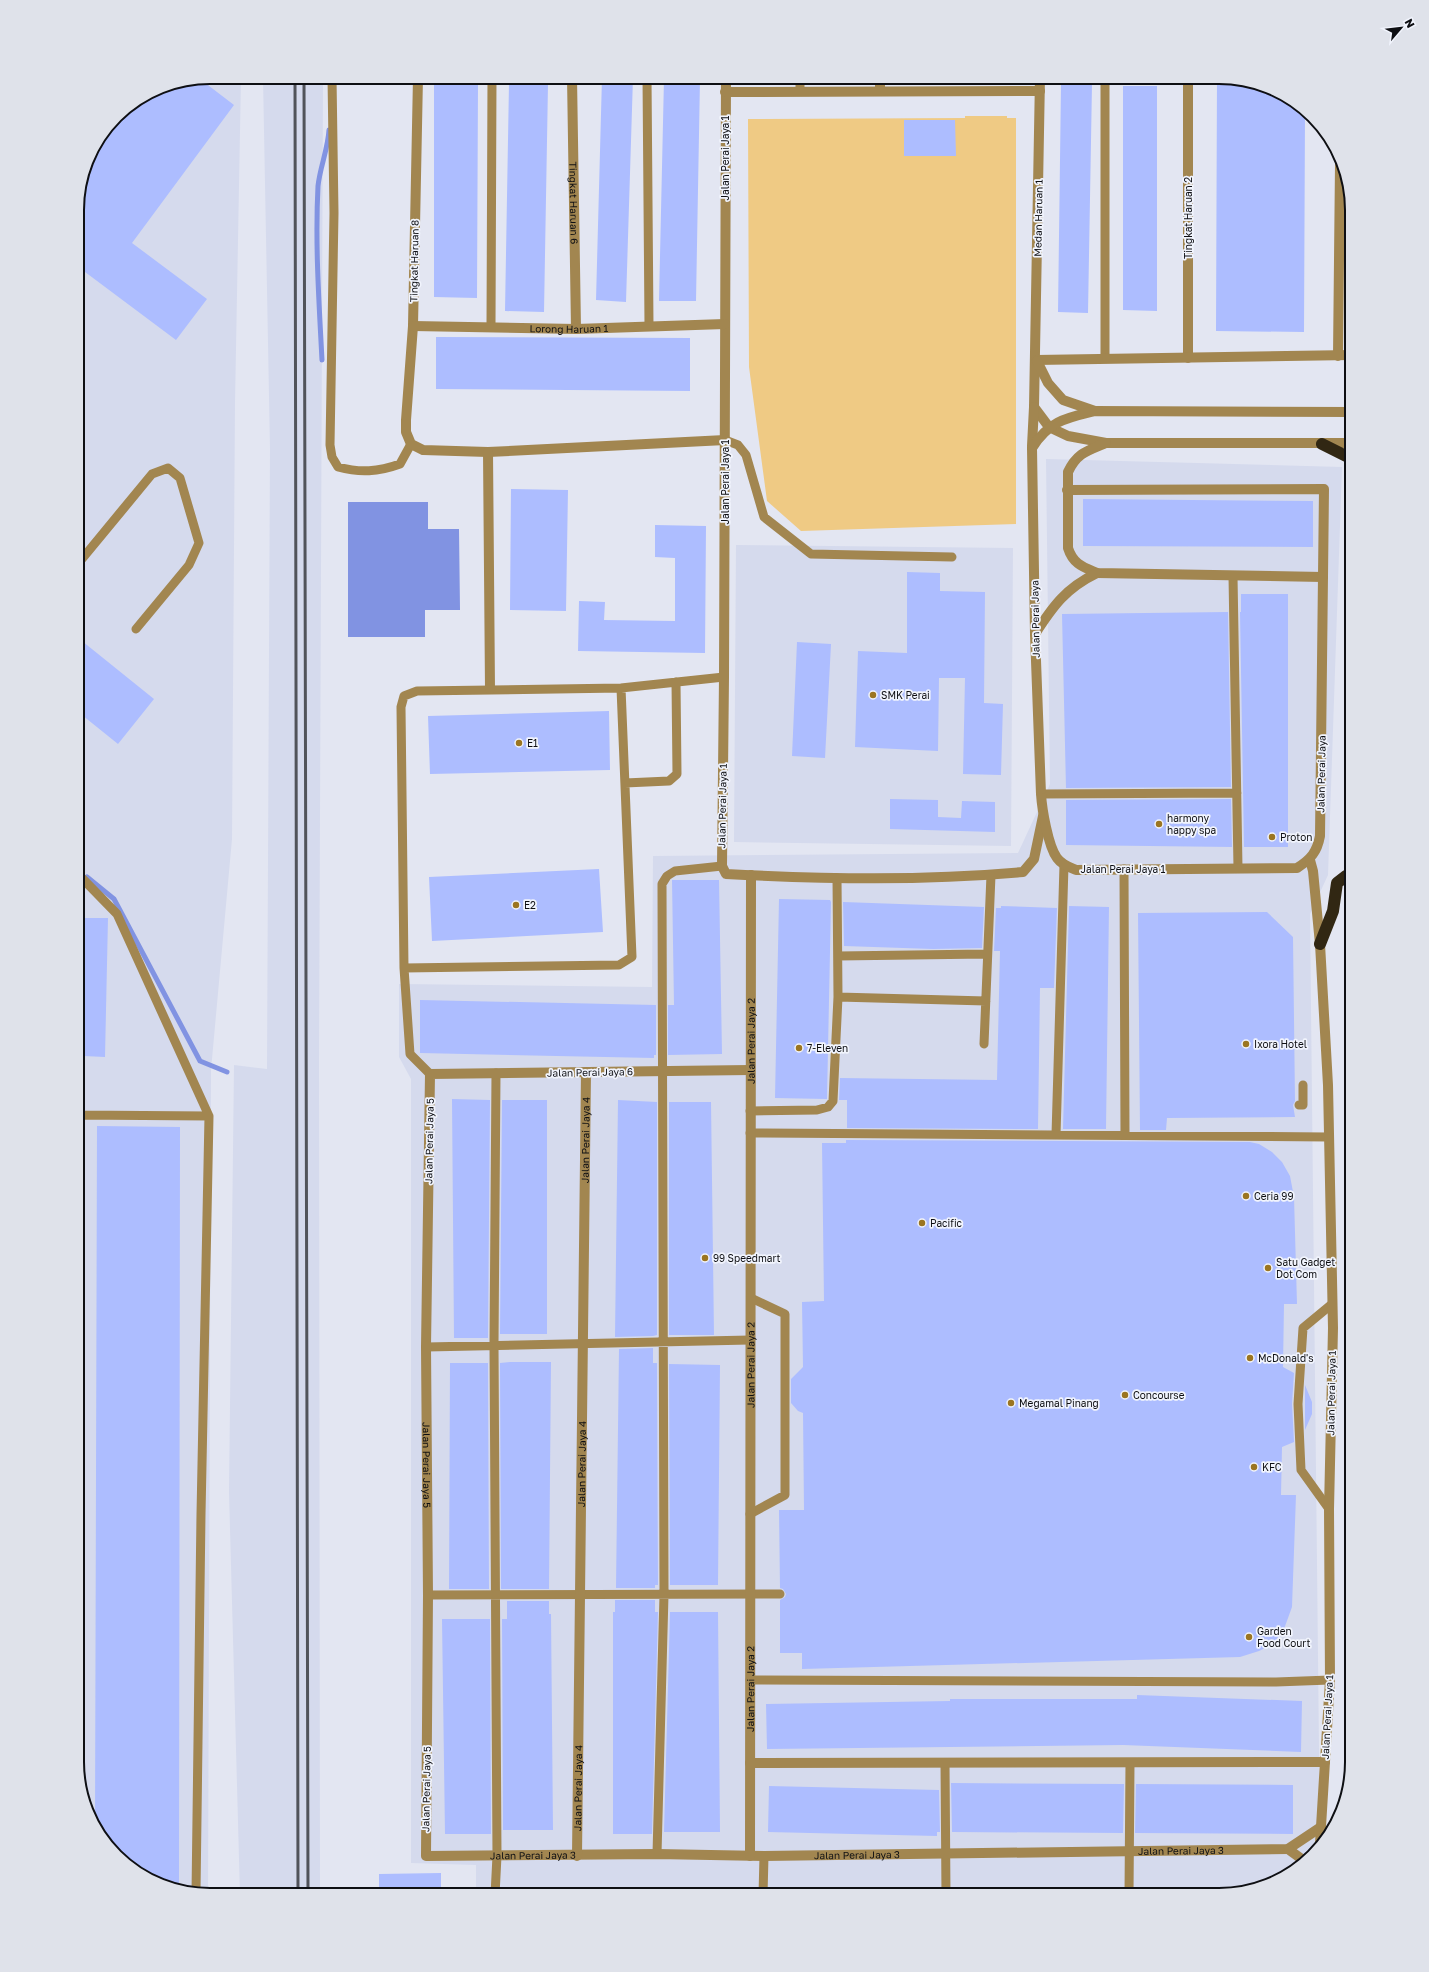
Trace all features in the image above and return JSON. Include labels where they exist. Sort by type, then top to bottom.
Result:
[{"type":"highway","points":[[1322,444],[1345,456]]},
{"type":"highway","points":[[1320,944],[1333,911],[1337,883],[1345,877]]},
{"type":"street","name":"Tingkat Haruan 8","points":[[411,444],[406,432],[406,420],[413,326],[418,84]]},
{"type":"street","name":"Tingkat Haruan 6","points":[[572,84],[576,329]]},
{"type":"street","name":"Jalan Perai Jaya 1","points":[[722,866],[726,84]]},
{"type":"street","points":[[880,84],[880,91]]},
{"type":"street","name":"Medan Haruan 1","points":[[1034,407],[1040,84]]},
{"type":"street","name":"Tingkat Haruan 2","points":[[1188,84],[1188,358]]},
{"type":"street","points":[[725,92],[1040,91]]},
{"type":"street","points":[[1338,356],[1340,174]]},
{"type":"street","name":"Lorong Haruan 1","points":[[413,326],[491,326],[576,329],[649,325],[725,324]]},
{"type":"street","points":[[1036,360],[1345,356]]},
{"type":"street","name":"Medan Haruan 1","points":[[1036,360],[1048,383],[1063,400],[1095,411]]},
{"type":"street","points":[[1034,407],[1049,427],[1068,436],[1106,443],[1345,443]]},
{"type":"street","name":"Jalan Perai Jaya","points":[[1034,407],[1032,448],[1036,634],[1043,816]]},
{"type":"street","points":[[1032,448],[1039,437],[1049,427],[1064,418],[1095,411],[1345,412]]},
{"type":"street","points":[[411,444],[423,450],[488,452],[725,440]]},
{"type":"street","points":[[1106,443],[1082,453],[1073,462],[1068,472],[1068,548],[1070,557],[1076,564],[1097,573],[1323,577]]},
{"type":"street","points":[[488,452],[490,689]]},
{"type":"street","name":"Jalan Perai Jaya","points":[[1067,490],[1324,489],[1320,836],[1318,849],[1310,860]]},
{"type":"street","points":[[1036,634],[1048,613],[1062,595],[1081,581],[1097,573]]},
{"type":"street","points":[[722,866],[726,874],[837,878],[991,875],[1023,872],[1034,859],[1043,816]]},
{"type":"street","points":[[1043,816],[1056,858],[1064,865]]},
{"type":"street","points":[[1310,860],[1313,871],[1320,944]]},
{"type":"street","name":"Jalan Perai Jaya 1","points":[[1064,865],[1076,870],[1297,868],[1310,860]]},
{"type":"street","name":"Jalan Perai Jaya 2","points":[[750,875],[750,1856]]},
{"type":"street","name":"Jalan Perai Jaya 1","points":[[1320,944],[1328,1085],[1332,1304],[1329,1509],[1330,1680],[1320,1837]]},
{"type":"street","name":"Jalan Perai Jaya 6","points":[[430,1074],[750,1070]]},
{"type":"street","name":"Jalan Perai Jaya 4","points":[[577,1856],[586,1072]]},
{"type":"street","name":"Jalan Perai Jaya 5","points":[[426,1856],[428,1595],[426,1347],[430,1074]]},
{"type":"street","points":[[750,1763],[1325,1762]]},
{"type":"street","points":[[1300,1858],[1288,1849],[1321,1827]]},
{"type":"street","name":"Jalan Perai Jaya 3","points":[[426,1856],[577,1856],[657,1854],[764,1856],[1288,1849]]},
{"type":"lane","points":[[332,84],[334,213],[330,445],[332,457],[338,467],[352,471],[369,472],[400,464],[411,444]]},
{"type":"lane","points":[[491,326],[492,84]]},
{"type":"lane","points":[[647,84],[649,325]]},
{"type":"lane","points":[[800,84],[800,91]]},
{"type":"lane","points":[[1105,84],[1105,358]]},
{"type":"lane","points":[[725,440],[738,445],[746,455],[764,517],[811,554],[952,557]]},
{"type":"lane","points":[[84,556],[152,474],[168,468],[180,478],[199,543],[188,565],[136,629]]},
{"type":"lane","points":[[1233,576],[1238,868]]},
{"type":"lane","points":[[430,1074],[410,1054],[404,968],[401,707],[404,696],[417,691],[621,688],[724,677]]},
{"type":"lane","points":[[625,783],[669,781],[677,774],[676,682]]},
{"type":"lane","points":[[404,968],[619,965],[632,957],[621,688]]},
{"type":"lane","points":[[1041,794],[1237,793]]},
{"type":"lane","points":[[1056,1135],[1064,865]]},
{"type":"lane","points":[[657,1854],[664,1595],[662,884],[667,876],[675,871],[722,866]]},
{"type":"lane","points":[[1124,869],[1125,1135]]},
{"type":"lane","points":[[984,1044],[986,954],[991,875]]},
{"type":"lane","points":[[750,1111],[817,1110],[828,1107],[833,1101],[838,997],[837,878]]},
{"type":"lane","points":[[84,881],[117,914],[209,1116],[201,1506],[196,1887]]},
{"type":"lane","points":[[838,956],[986,954]]},
{"type":"lane","points":[[838,997],[986,1001]]},
{"type":"lane","points":[[495,1888],[497,1856],[494,1345],[496,1073]]},
{"type":"lane","points":[[1299,1104],[1303,1105],[1303,1085]]},
{"type":"lane","points":[[84,1115],[209,1116]]},
{"type":"lane","points":[[750,1133],[1328,1136]]},
{"type":"lane","points":[[750,1514],[785,1495],[785,1314],[751,1298]]},
{"type":"lane","points":[[1329,1509],[1301,1470],[1298,1404],[1303,1328],[1332,1304]]},
{"type":"lane","points":[[426,1347],[750,1340]]},
{"type":"lane","points":[[428,1595],[780,1594]]},
{"type":"lane","points":[[750,1680],[1276,1682],[1330,1680]]},
{"type":"lane","points":[[944,1763],[946,1888]]},
{"type":"lane","points":[[1129,1888],[1130,1763]]},
{"type":"lane","points":[[763,1888],[764,1856]]},
{"type":"shaded area","points":[[202,84],[241,84],[235,403],[232,839],[211,1070],[208,1888],[202,1888],[185,1886],[162,1878],[133,1862],[121,1851],[110,1839],[101,1825],[88,1795],[85,1778],[84,202],[88,177],[97,154],[110,133],[133,110],[154,97],[185,86]]},
{"type":"shaded area","points":[[263,84],[323,84],[319,1062],[320,1888],[240,1888],[229,1492],[234,1065],[267,1069],[270,449]]},
{"type":"shaded area","points":[[965,116],[1007,116],[1007,118],[1016,118],[1016,524],[801,531],[767,501],[749,367],[748,119],[965,118]]},
{"type":"shaded area","points":[[1046,459],[1342,467],[1328,875],[1310,914],[1320,1838],[1296,1862],[1282,1871],[1252,1884],[1219,1888],[476,1888],[476,1865],[411,1863],[411,1079],[399,1057],[399,984],[652,987],[653,856],[1018,853],[1050,784]]},
{"type":"shaded area","name":"SMK Perai","points":[[736,545],[1013,548],[1011,846],[734,842]]},
{"type":"water","points":[[348,502],[428,502],[428,529],[459,529],[460,610],[425,610],[425,637],[348,637]]},
{"type":"building","points":[[207,84],[234,105],[132,243],[207,299],[176,340],[84,271],[84,202],[88,177],[97,154],[110,133],[127,115],[154,97],[185,86]]},
{"type":"building","points":[[434,84],[478,84],[477,298],[434,297]]},
{"type":"building","points":[[509,84],[548,84],[544,312],[505,311]]},
{"type":"building","points":[[602,84],[633,84],[626,302],[596,300]]},
{"type":"building","points":[[664,84],[700,84],[696,301],[659,301]]},
{"type":"building","points":[[1061,84],[1092,84],[1088,313],[1058,312]]},
{"type":"building","points":[[1217,84],[1227,84],[1244,86],[1275,97],[1289,105],[1305,118],[1304,332],[1216,331]]},
{"type":"building","points":[[1123,86],[1157,86],[1157,311],[1123,310]]},
{"type":"building","points":[[904,120],[955,120],[956,156],[904,156]]},
{"type":"building","points":[[436,337],[690,338],[690,391],[436,389]]},
{"type":"building","points":[[511,489],[568,490],[566,611],[510,610]]},
{"type":"building","points":[[1083,499],[1313,501],[1313,547],[1083,546]]},
{"type":"building","points":[[655,525],[706,526],[705,653],[578,651],[579,601],[605,602],[604,620],[675,621],[675,558],[655,557]]},
{"type":"building","points":[[907,572],[940,573],[940,591],[985,592],[984,703],[1003,704],[1001,775],[963,774],[965,678],[939,678],[938,751],[855,747],[858,651],[907,653]]},
{"type":"building","points":[[1241,594],[1288,594],[1288,847],[1244,847],[1240,612]]},
{"type":"building","points":[[1228,612],[1231,787],[1066,788],[1062,614]]},
{"type":"building","points":[[797,642],[831,644],[825,758],[792,756]]},
{"type":"building","points":[[84,643],[154,699],[118,744],[84,717]]},
{"type":"building","name":"E1","points":[[609,711],[610,770],[430,774],[428,716]]},
{"type":"building","points":[[890,799],[938,800],[938,817],[961,818],[962,801],[995,802],[995,832],[890,829]]},
{"type":"building","points":[[1231,799],[1232,847],[1066,845],[1066,800]]},
{"type":"building","name":"E2","points":[[599,869],[603,932],[432,941],[429,877]]},
{"type":"building","points":[[672,880],[719,880],[722,1054],[668,1055],[668,1005],[674,1005]]},
{"type":"building","points":[[779,899],[830,900],[831,902],[827,1099],[775,1098]]},
{"type":"building","points":[[843,902],[984,907],[982,948],[933,949],[844,946]]},
{"type":"building","points":[[1001,906],[1057,908],[1054,988],[1040,988],[1038,1129],[847,1128],[847,1100],[839,1100],[840,1078],[997,1080],[1000,951],[994,951],[996,908],[1001,908]]},
{"type":"building","points":[[1069,906],[1109,907],[1106,1129],[1063,1129]]},
{"type":"building","points":[[1267,912],[1293,937],[1295,1101],[1293,1105],[1295,1117],[1167,1118],[1166,1130],[1140,1130],[1138,913]]},
{"type":"building","points":[[84,918],[108,918],[105,1057],[84,1056]]},
{"type":"building","points":[[420,1000],[656,1005],[656,1055],[654,1055],[654,1058],[420,1053]]},
{"type":"building","points":[[452,1099],[490,1100],[488,1338],[454,1338]]},
{"type":"building","points":[[502,1100],[547,1100],[547,1334],[500,1334]]},
{"type":"building","points":[[618,1100],[657,1102],[657,1335],[653,1336],[615,1337]]},
{"type":"building","points":[[669,1102],[711,1102],[714,1335],[669,1335]]},
{"type":"building","points":[[97,1126],[180,1127],[179,1884],[147,1871],[133,1862],[110,1839],[95,1812]]},
{"type":"building","name":"Megamal Pinang","points":[[846,1140],[1250,1142],[1259,1144],[1272,1152],[1282,1162],[1290,1176],[1294,1197],[1297,1304],[1284,1304],[1283,1367],[1294,1373],[1292,1404],[1294,1442],[1282,1447],[1281,1495],[1296,1495],[1292,1607],[1284,1629],[1273,1644],[1259,1651],[1240,1657],[802,1669],[802,1653],[780,1653],[780,1600],[785,1597],[786,1594],[783,1589],[780,1588],[779,1510],[804,1510],[803,1413],[798,1411],[791,1403],[791,1379],[803,1367],[802,1302],[824,1301],[822,1143],[846,1143]]},
{"type":"building","points":[[653,1348],[653,1363],[657,1363],[658,1585],[655,1585],[655,1588],[616,1588],[619,1349]]},
{"type":"building","points":[[551,1362],[549,1589],[501,1589],[500,1363]]},
{"type":"building","points":[[450,1363],[488,1363],[489,1589],[449,1589]]},
{"type":"building","points":[[669,1364],[720,1365],[718,1585],[670,1585]]},
{"type":"building","points":[[1305,1385],[1312,1402],[1312,1414],[1305,1430]]},
{"type":"building","points":[[615,1600],[655,1600],[655,1612],[658,1612],[652,1834],[613,1834],[613,1612],[615,1612]]},
{"type":"building","points":[[507,1601],[549,1601],[549,1614],[551,1614],[553,1830],[503,1830],[502,1619],[507,1619]]},
{"type":"building","points":[[670,1612],[718,1612],[720,1832],[664,1832]]},
{"type":"building","points":[[442,1619],[490,1619],[491,1834],[445,1834]]},
{"type":"building","points":[[1137,1695],[1302,1701],[1301,1752],[1123,1745],[767,1749],[766,1704],[950,1701],[950,1699],[1137,1699]]},
{"type":"building","points":[[951,1783],[1124,1784],[1123,1833],[952,1832]]},
{"type":"building","points":[[1136,1784],[1293,1785],[1293,1834],[1135,1833]]},
{"type":"building","points":[[769,1786],[939,1790],[940,1832],[937,1832],[937,1836],[768,1832]]},
{"type":"building","points":[[441,1873],[441,1888],[379,1888],[379,1874]]},
{"type":"waterway","points":[[322,360],[317,208],[319,179],[329,130]]},
{"type":"waterway","points":[[87,877],[114,899],[200,1061],[227,1072]]},
{"type":"railway","points":[[295,84],[298,1888]]},
{"type":"railway","points":[[304,84],[308,1888]]},
{"type":"place","name":"SMK Perai","points":[[873,695]]},
{"type":"place","name":"E1","points":[[519,743]]},
{"type":"place","name":"harmony happy spa","points":[[1159,824]]},
{"type":"place","name":"Proton","points":[[1272,837]]},
{"type":"place","name":"E2","points":[[516,905]]},
{"type":"place","name":"Ixora Hotel","points":[[1246,1044]]},
{"type":"place","name":"7-Eleven","points":[[799,1048]]},
{"type":"place","name":"Ceria 99","points":[[1246,1196]]},
{"type":"place","name":"Pacific","points":[[922,1223]]},
{"type":"place","name":"99 Speedmart","points":[[705,1258]]},
{"type":"place","name":"Satu Gadget Dot Com","points":[[1268,1268]]},
{"type":"place","name":"McDonald's","points":[[1250,1358]]},
{"type":"place","name":"Concourse","points":[[1125,1395]]},
{"type":"place","name":"Megamal Pinang","points":[[1011,1403]]},
{"type":"place","name":"KFC","points":[[1254,1467]]},
{"type":"place","name":"Garden Food Court","points":[[1249,1637]]}]
